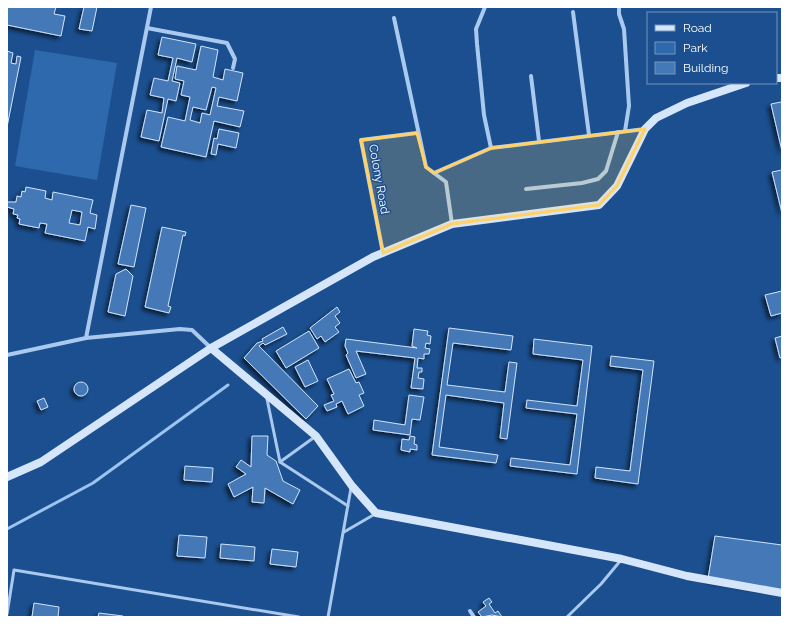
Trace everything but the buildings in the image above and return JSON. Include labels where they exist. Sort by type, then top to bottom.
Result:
[{"type":"street","points":[[86,338],[151,7]]},
{"type":"street","points":[[485,7],[476,29],[484,115],[491,148]]},
{"type":"street","points":[[619,7],[618,14],[624,29],[629,106],[625,131]]},
{"type":"street","points":[[573,12],[589,135]]},
{"type":"street","points":[[394,18],[426,167],[446,182],[452,224]]},
{"type":"street","points":[[147,28],[227,44],[235,59],[233,68]]},
{"type":"street","points":[[531,76],[539,141]]},
{"type":"street","points":[[7,477],[41,462],[211,348],[383,253],[452,224],[599,204],[617,186],[645,129],[656,118],[687,103],[743,84]]},
{"type":"street","points":[[434,173],[491,148],[645,129]]},
{"type":"street","points":[[526,189],[582,183],[598,179],[606,171],[618,132]]},
{"type":"street","name":"Colony Road","points":[[383,253],[361,140],[418,133]]},
{"type":"street","points":[[7,355],[86,338],[180,329],[192,330],[267,396],[316,436],[352,486],[376,513],[622,558],[687,576],[782,594]]},
{"type":"street","points":[[470,611],[474,617]]},
{"type":"lane","points":[[267,396],[280,462],[348,506]]},
{"type":"lane","points":[[280,462],[316,436]]},
{"type":"lane","points":[[328,617],[352,486]]},
{"type":"lane","points":[[344,532],[376,513]]},
{"type":"lane","points":[[568,617],[600,584],[622,558]]},
{"type":"lane","points":[[7,614],[14,570],[299,617]]},
{"type":"highlighted area","points":[[645,129],[617,186],[599,205],[452,224],[383,253],[361,140],[417,133],[426,167],[434,173],[491,148]]},
{"type":"green space","points":[[35,50],[117,63],[97,180],[15,166]]},
{"type":"waterway","points":[[7,529],[93,483],[228,385]]}]
